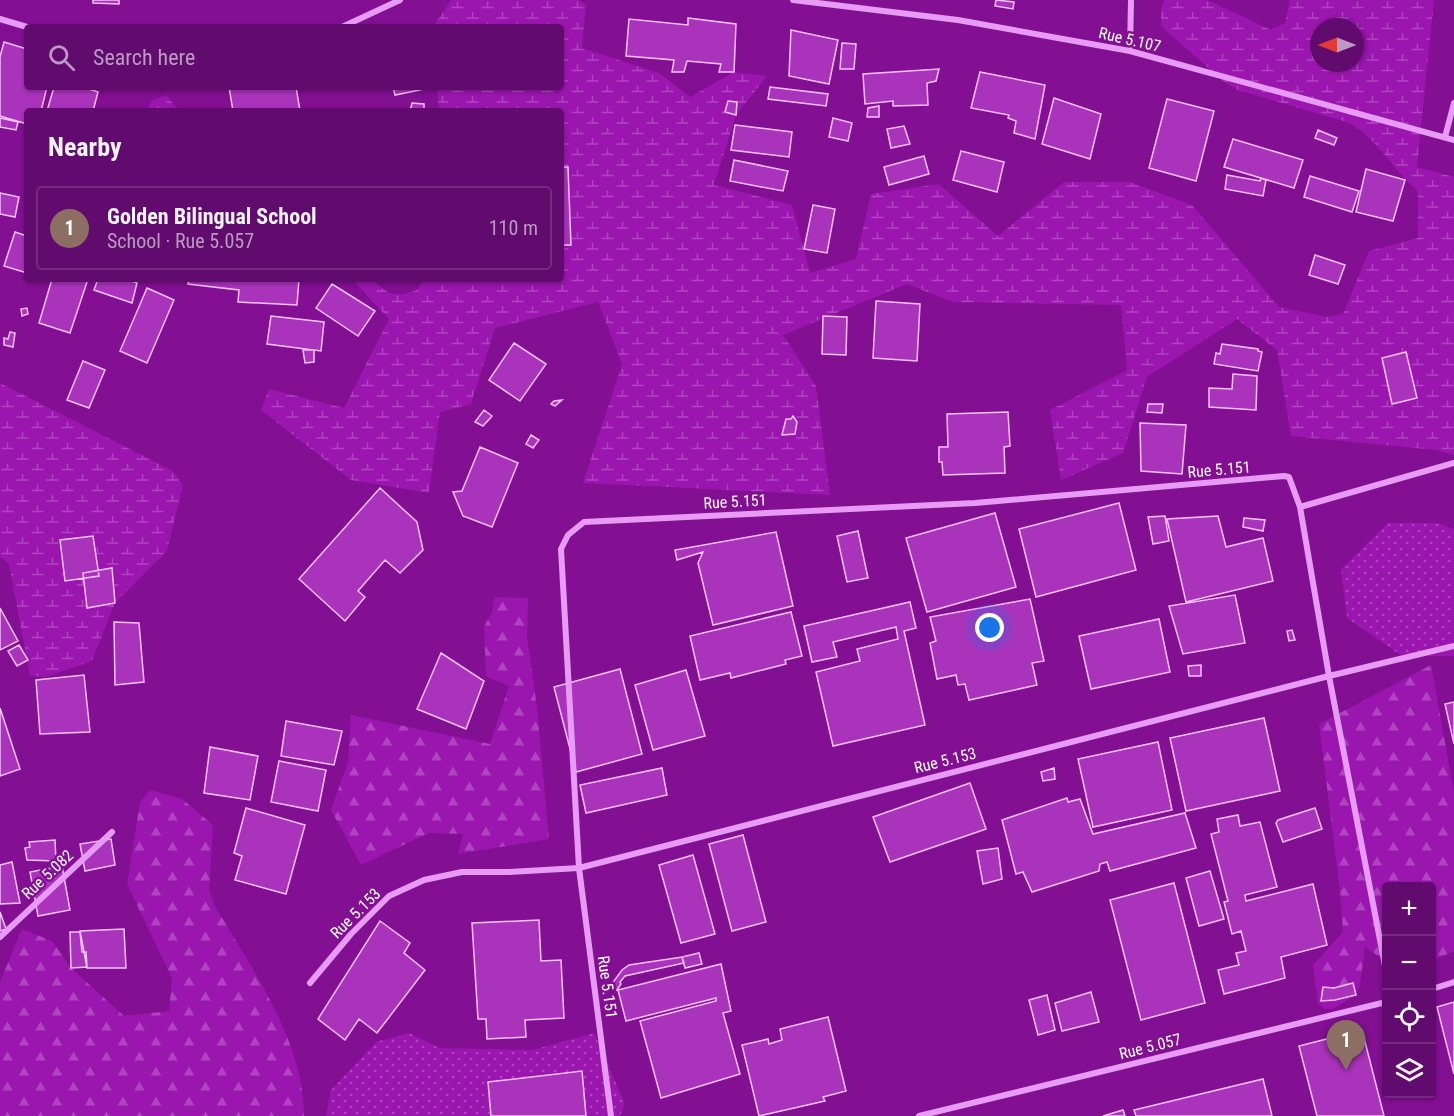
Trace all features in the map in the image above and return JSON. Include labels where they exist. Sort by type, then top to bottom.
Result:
[{"type":"street","points":[[348,24],[399,0]]},
{"type":"street","name":"Rue 5.107","points":[[793,0],[958,20],[1130,51],[1454,140]]},
{"type":"street","points":[[1130,51],[1131,0]]},
{"type":"street","points":[[0,19],[24,26]]},
{"type":"street","points":[[1445,137],[1454,103]]},
{"type":"street","points":[[1300,507],[1454,463]]},
{"type":"street","name":"Rue 5.151","points":[[611,1116],[579,868],[561,549],[568,535],[584,522],[975,503],[1289,477],[1300,507],[1329,676]]},
{"type":"street","name":"Rue 5.153","points":[[310,983],[351,934],[389,896],[424,880],[462,872],[579,868],[1454,646]]},
{"type":"street","points":[[1329,676],[1382,950]]},
{"type":"street","name":"Rue 5.082","points":[[0,937],[112,832]]},
{"type":"street","points":[[1436,987],[1454,982]]},
{"type":"street","name":"Rue 5.057","points":[[919,1116],[1382,1003]]},
{"type":"green space","points":[[451,0],[579,0],[586,5],[582,48],[659,73],[690,97],[734,72],[767,76],[736,115],[714,185],[792,205],[810,273],[856,259],[871,194],[939,184],[998,236],[1064,182],[1130,182],[1192,205],[1279,307],[1327,317],[1343,314],[1369,251],[1418,238],[1418,191],[1369,138],[1350,123],[1238,90],[1223,81],[1161,26],[1161,9],[1164,0],[1207,0],[1271,30],[1285,23],[1290,0],[1434,0],[1417,167],[1454,177],[1454,455],[1437,450],[1291,436],[1277,350],[1237,319],[1147,377],[1123,453],[1061,480],[1050,410],[1127,370],[1121,305],[953,302],[907,284],[783,335],[816,386],[830,495],[583,483],[622,364],[598,302],[495,328],[471,404],[440,412],[429,493],[351,480],[261,410],[269,389],[344,408],[389,319],[355,282],[375,282],[388,292],[398,295],[417,290],[421,282],[564,282],[564,108],[439,108],[437,90],[564,90],[564,24],[435,24]]},
{"type":"green space","points":[[166,95],[177,108],[148,108],[151,101]]},
{"type":"green space","points":[[0,383],[173,471],[183,485],[167,551],[115,603],[92,661],[46,677],[30,676],[9,564],[0,557]]},
{"type":"green space","points":[[1388,523],[1437,523],[1454,529],[1454,656],[1402,656],[1347,618],[1341,569]]},
{"type":"green space","points":[[495,597],[528,598],[527,636],[537,708],[549,839],[458,854],[463,834],[429,833],[361,865],[331,810],[348,762],[351,715],[490,744],[509,686],[486,676],[484,627],[492,612]]},
{"type":"green space","points":[[1431,665],[1454,793],[1454,951],[1436,959],[1436,882],[1382,882],[1382,958],[1365,947],[1360,985],[1356,995],[1333,1009],[1325,1009],[1318,1004],[1313,965],[1343,932],[1319,724]]},
{"type":"green space","points":[[150,790],[182,799],[213,825],[209,890],[215,906],[259,980],[286,1033],[302,1088],[304,1116],[0,1116],[0,982],[22,929],[52,941],[71,968],[124,1016],[169,1011],[172,978],[127,884],[140,802]]},
{"type":"green space","points":[[409,1033],[440,1048],[532,1050],[594,1033],[625,1104],[620,1116],[326,1116],[331,1090],[376,1042]]},
{"type":"building","points":[[93,0],[119,0],[119,4],[93,3]]},
{"type":"building","points":[[996,0],[1014,2],[1013,9],[995,6]]},
{"type":"building","points":[[688,18],[736,24],[734,72],[719,72],[721,64],[687,61],[684,72],[672,72],[674,60],[626,56],[629,19],[688,25]]},
{"type":"building","points":[[791,30],[838,40],[829,84],[789,76]]},
{"type":"building","points":[[4,42],[24,48],[24,90],[46,90],[42,108],[24,108],[24,123],[0,116],[0,57]]},
{"type":"building","points":[[842,43],[856,44],[854,69],[840,69]]},
{"type":"building","points":[[939,69],[936,81],[927,83],[928,105],[893,106],[893,101],[865,104],[863,74]]},
{"type":"building","points":[[980,72],[1045,85],[1035,139],[1014,133],[1016,121],[1008,118],[1009,115],[971,108]]},
{"type":"building","points":[[770,87],[828,94],[826,106],[768,99]]},
{"type":"building","points":[[53,90],[98,92],[94,108],[48,108]]},
{"type":"building","points":[[230,90],[296,90],[300,108],[232,108]]},
{"type":"building","points":[[394,90],[420,90],[395,95]]},
{"type":"building","points":[[1054,98],[1101,114],[1090,159],[1042,144]]},
{"type":"building","points":[[1167,99],[1214,111],[1196,181],[1149,168]]},
{"type":"building","points":[[728,101],[737,102],[736,115],[725,112]]},
{"type":"building","points":[[412,103],[424,104],[424,108],[411,108]]},
{"type":"building","points":[[879,106],[879,117],[867,117],[868,108]]},
{"type":"building","points":[[0,118],[18,122],[16,130],[0,127]]},
{"type":"building","points":[[833,118],[852,123],[848,141],[829,137]]},
{"type":"building","points":[[735,125],[792,132],[789,157],[731,150]]},
{"type":"building","points":[[904,126],[910,144],[891,148],[887,129]]},
{"type":"building","points":[[1318,130],[1337,138],[1334,145],[1315,138]]},
{"type":"building","points":[[1233,139],[1303,160],[1294,188],[1224,167]]},
{"type":"building","points":[[961,151],[1004,162],[997,192],[953,180]]},
{"type":"building","points":[[924,156],[929,174],[889,185],[884,167]]},
{"type":"building","points":[[734,160],[788,171],[783,191],[730,181]]},
{"type":"building","points":[[564,167],[568,167],[571,245],[564,245]]},
{"type":"building","points":[[1366,169],[1405,180],[1393,221],[1356,212]]},
{"type":"building","points":[[1227,175],[1266,180],[1263,196],[1225,189]]},
{"type":"building","points":[[1310,176],[1359,191],[1352,212],[1304,197]]},
{"type":"building","points":[[0,193],[19,197],[15,217],[0,214]]},
{"type":"building","points":[[813,205],[835,209],[827,253],[804,249]]},
{"type":"building","points":[[15,232],[24,235],[24,272],[4,266]]},
{"type":"building","points":[[1315,255],[1345,265],[1338,284],[1309,275]]},
{"type":"building","points":[[51,282],[87,282],[70,333],[39,323]]},
{"type":"building","points":[[97,282],[137,283],[132,303],[94,290]]},
{"type":"building","points":[[188,282],[299,282],[297,305],[238,302],[239,290],[188,284]]},
{"type":"building","points":[[332,284],[375,311],[358,336],[316,308]]},
{"type":"building","points":[[147,288],[174,300],[147,363],[120,351]]},
{"type":"building","points":[[876,301],[920,304],[917,361],[873,358]]},
{"type":"building","points":[[27,308],[28,314],[22,316],[21,309]]},
{"type":"building","points":[[271,316],[324,322],[321,351],[267,344]]},
{"type":"building","points":[[823,316],[847,317],[846,355],[822,354]]},
{"type":"building","points":[[10,332],[15,333],[13,347],[4,345],[4,338],[8,339]]},
{"type":"building","points":[[514,343],[546,364],[520,401],[489,380]]},
{"type":"building","points":[[1222,344],[1258,349],[1262,352],[1258,371],[1214,364],[1216,353],[1220,354]]},
{"type":"building","points":[[303,350],[314,350],[314,362],[305,363]]},
{"type":"building","points":[[1406,352],[1417,398],[1392,404],[1382,358]]},
{"type":"building","points":[[83,361],[105,370],[89,408],[67,400]]},
{"type":"building","points":[[1233,374],[1257,376],[1256,410],[1209,407],[1209,388],[1232,389]]},
{"type":"building","points":[[562,400],[555,406],[551,404],[554,401]]},
{"type":"building","points":[[1148,404],[1163,404],[1162,413],[1147,412]]},
{"type":"building","points":[[484,410],[492,416],[483,426],[475,422]]},
{"type":"building","points":[[1008,412],[1010,446],[1004,447],[1005,473],[943,475],[942,462],[939,462],[939,447],[948,447],[947,414]]},
{"type":"building","points":[[793,416],[797,422],[795,434],[782,435],[786,419],[791,419]]},
{"type":"building","points":[[1140,423],[1186,425],[1182,474],[1141,471]]},
{"type":"building","points":[[531,435],[539,440],[533,448],[526,444]]},
{"type":"building","points":[[480,447],[518,463],[492,527],[463,516],[453,492],[462,491]]},
{"type":"building","points":[[380,488],[417,522],[423,550],[400,573],[385,560],[358,591],[365,597],[345,621],[299,579]]},
{"type":"building","points":[[1119,503],[1136,570],[1036,597],[1019,529]]},
{"type":"building","points":[[995,513],[1016,587],[927,612],[906,538]]},
{"type":"building","points":[[1165,516],[1169,541],[1153,544],[1148,517]]},
{"type":"building","points":[[1218,516],[1226,547],[1263,538],[1273,581],[1186,602],[1167,519]]},
{"type":"building","points":[[1244,518],[1265,520],[1263,531],[1243,527]]},
{"type":"building","points":[[858,531],[868,578],[847,582],[837,536]]},
{"type":"building","points":[[776,532],[793,606],[713,625],[698,563],[703,552],[677,560],[675,550]]},
{"type":"building","points":[[93,536],[99,576],[65,581],[60,540]]},
{"type":"building","points":[[112,568],[115,603],[87,608],[83,573]]},
{"type":"building","points":[[1235,595],[1245,643],[1183,654],[1169,606]]},
{"type":"building","points":[[1030,599],[1044,661],[1032,663],[1037,685],[969,700],[965,684],[958,685],[956,675],[937,679],[930,643],[936,641],[930,617]]},
{"type":"building","points":[[910,602],[916,628],[904,631],[925,725],[833,746],[816,672],[860,661],[857,649],[898,639],[896,627],[833,642],[837,657],[812,662],[804,626]]},
{"type":"building","points":[[0,608],[18,641],[0,650]]},
{"type":"building","points":[[791,612],[802,656],[785,660],[786,664],[731,678],[730,673],[700,680],[690,636]]},
{"type":"building","points":[[1159,619],[1170,672],[1091,689],[1079,636]]},
{"type":"building","points":[[114,622],[139,623],[144,682],[115,685]]},
{"type":"building","points":[[1292,630],[1295,640],[1289,641],[1287,631]]},
{"type":"building","points":[[19,645],[28,660],[17,666],[8,651]]},
{"type":"building","points":[[441,653],[484,681],[466,729],[417,709]]},
{"type":"building","points":[[1201,665],[1201,676],[1189,676],[1188,666]]},
{"type":"building","points":[[620,669],[642,754],[576,772],[554,687]]},
{"type":"building","points":[[686,670],[705,736],[653,750],[635,685]]},
{"type":"building","points":[[84,675],[90,732],[40,734],[36,680]]},
{"type":"building","points":[[1454,702],[1454,744],[1445,704]]},
{"type":"building","points":[[0,708],[20,769],[0,776]]},
{"type":"building","points":[[1264,718],[1280,791],[1186,811],[1170,738]]},
{"type":"building","points":[[286,721],[342,731],[334,765],[281,756]]},
{"type":"building","points":[[1158,742],[1172,810],[1093,827],[1078,759]]},
{"type":"building","points":[[210,747],[258,756],[250,800],[204,793]]},
{"type":"building","points":[[279,761],[326,770],[318,811],[271,802]]},
{"type":"building","points":[[662,768],[667,795],[586,813],[580,785]]},
{"type":"building","points":[[1054,768],[1055,779],[1043,781],[1041,772]]},
{"type":"building","points":[[970,783],[986,829],[890,862],[873,817]]},
{"type":"building","points":[[1067,798],[1068,802],[1080,799],[1093,834],[1185,813],[1196,848],[1110,871],[1107,862],[1100,864],[1099,871],[1032,892],[1023,872],[1016,874],[1002,820]]},
{"type":"building","points":[[246,808],[305,825],[286,894],[235,880],[242,856],[234,853]]},
{"type":"building","points":[[1315,808],[1322,829],[1283,842],[1276,823],[1278,820]]},
{"type":"building","points":[[1238,815],[1240,826],[1260,822],[1277,887],[1245,895],[1246,901],[1313,884],[1327,945],[1281,957],[1285,978],[1224,994],[1218,970],[1239,965],[1236,953],[1246,951],[1241,931],[1232,934],[1224,902],[1228,901],[1211,834],[1219,832],[1217,819]]},
{"type":"building","points":[[743,835],[766,922],[732,931],[709,844]]},
{"type":"building","points":[[111,839],[115,865],[85,871],[80,844]]},
{"type":"building","points":[[55,840],[56,861],[27,860],[25,848],[30,847],[29,842]]},
{"type":"building","points":[[998,848],[1002,879],[983,884],[977,851]]},
{"type":"building","points":[[693,855],[715,934],[681,943],[659,865]]},
{"type":"building","points":[[12,862],[20,903],[0,904],[0,865]]},
{"type":"building","points":[[62,866],[70,910],[38,916],[30,872]]},
{"type":"building","points":[[1210,871],[1224,919],[1199,926],[1186,878]]},
{"type":"building","points":[[1174,883],[1205,1003],[1141,1020],[1110,900]]},
{"type":"building","points":[[0,912],[6,929],[0,931]]},
{"type":"building","points":[[539,920],[541,961],[561,960],[564,1018],[525,1020],[526,1037],[487,1039],[486,1019],[478,1019],[472,923]]},
{"type":"building","points":[[380,921],[410,943],[404,953],[425,970],[377,1033],[359,1019],[345,1040],[318,1019]]},
{"type":"building","points":[[124,929],[126,968],[87,968],[80,931]]},
{"type":"building","points":[[70,932],[80,932],[82,952],[86,952],[87,967],[71,968]]},
{"type":"building","points":[[699,953],[702,964],[685,968],[682,957]]},
{"type":"building","points":[[682,957],[684,963],[625,976],[617,990],[614,990],[611,985],[622,970],[629,965]]},
{"type":"building","points":[[721,964],[731,1011],[723,1013],[740,1074],[661,1098],[640,1021],[716,1001],[716,998],[626,1021],[618,990]]},
{"type":"building","points":[[1353,983],[1356,995],[1321,1001],[1323,987],[1334,988]]},
{"type":"building","points":[[1091,992],[1099,1022],[1062,1031],[1055,1003]]},
{"type":"building","points":[[1047,995],[1055,1030],[1038,1035],[1029,1000]]},
{"type":"building","points":[[1454,1002],[1454,1074],[1437,1007]]},
{"type":"building","points":[[828,1017],[846,1091],[823,1097],[825,1101],[759,1116],[742,1045],[768,1039],[769,1044],[782,1040],[780,1029]]},
{"type":"building","points":[[1362,1030],[1384,1116],[1317,1116],[1299,1046]]},
{"type":"building","points":[[582,1071],[586,1116],[491,1116],[488,1082]]},
{"type":"building","points":[[1263,1079],[1272,1116],[1136,1116],[1134,1110]]},
{"type":"building","points":[[1123,1110],[1125,1116],[1103,1116]]},
{"type":"place","name":"Golden Bilingual School","points":[[1346,1070]]}]
